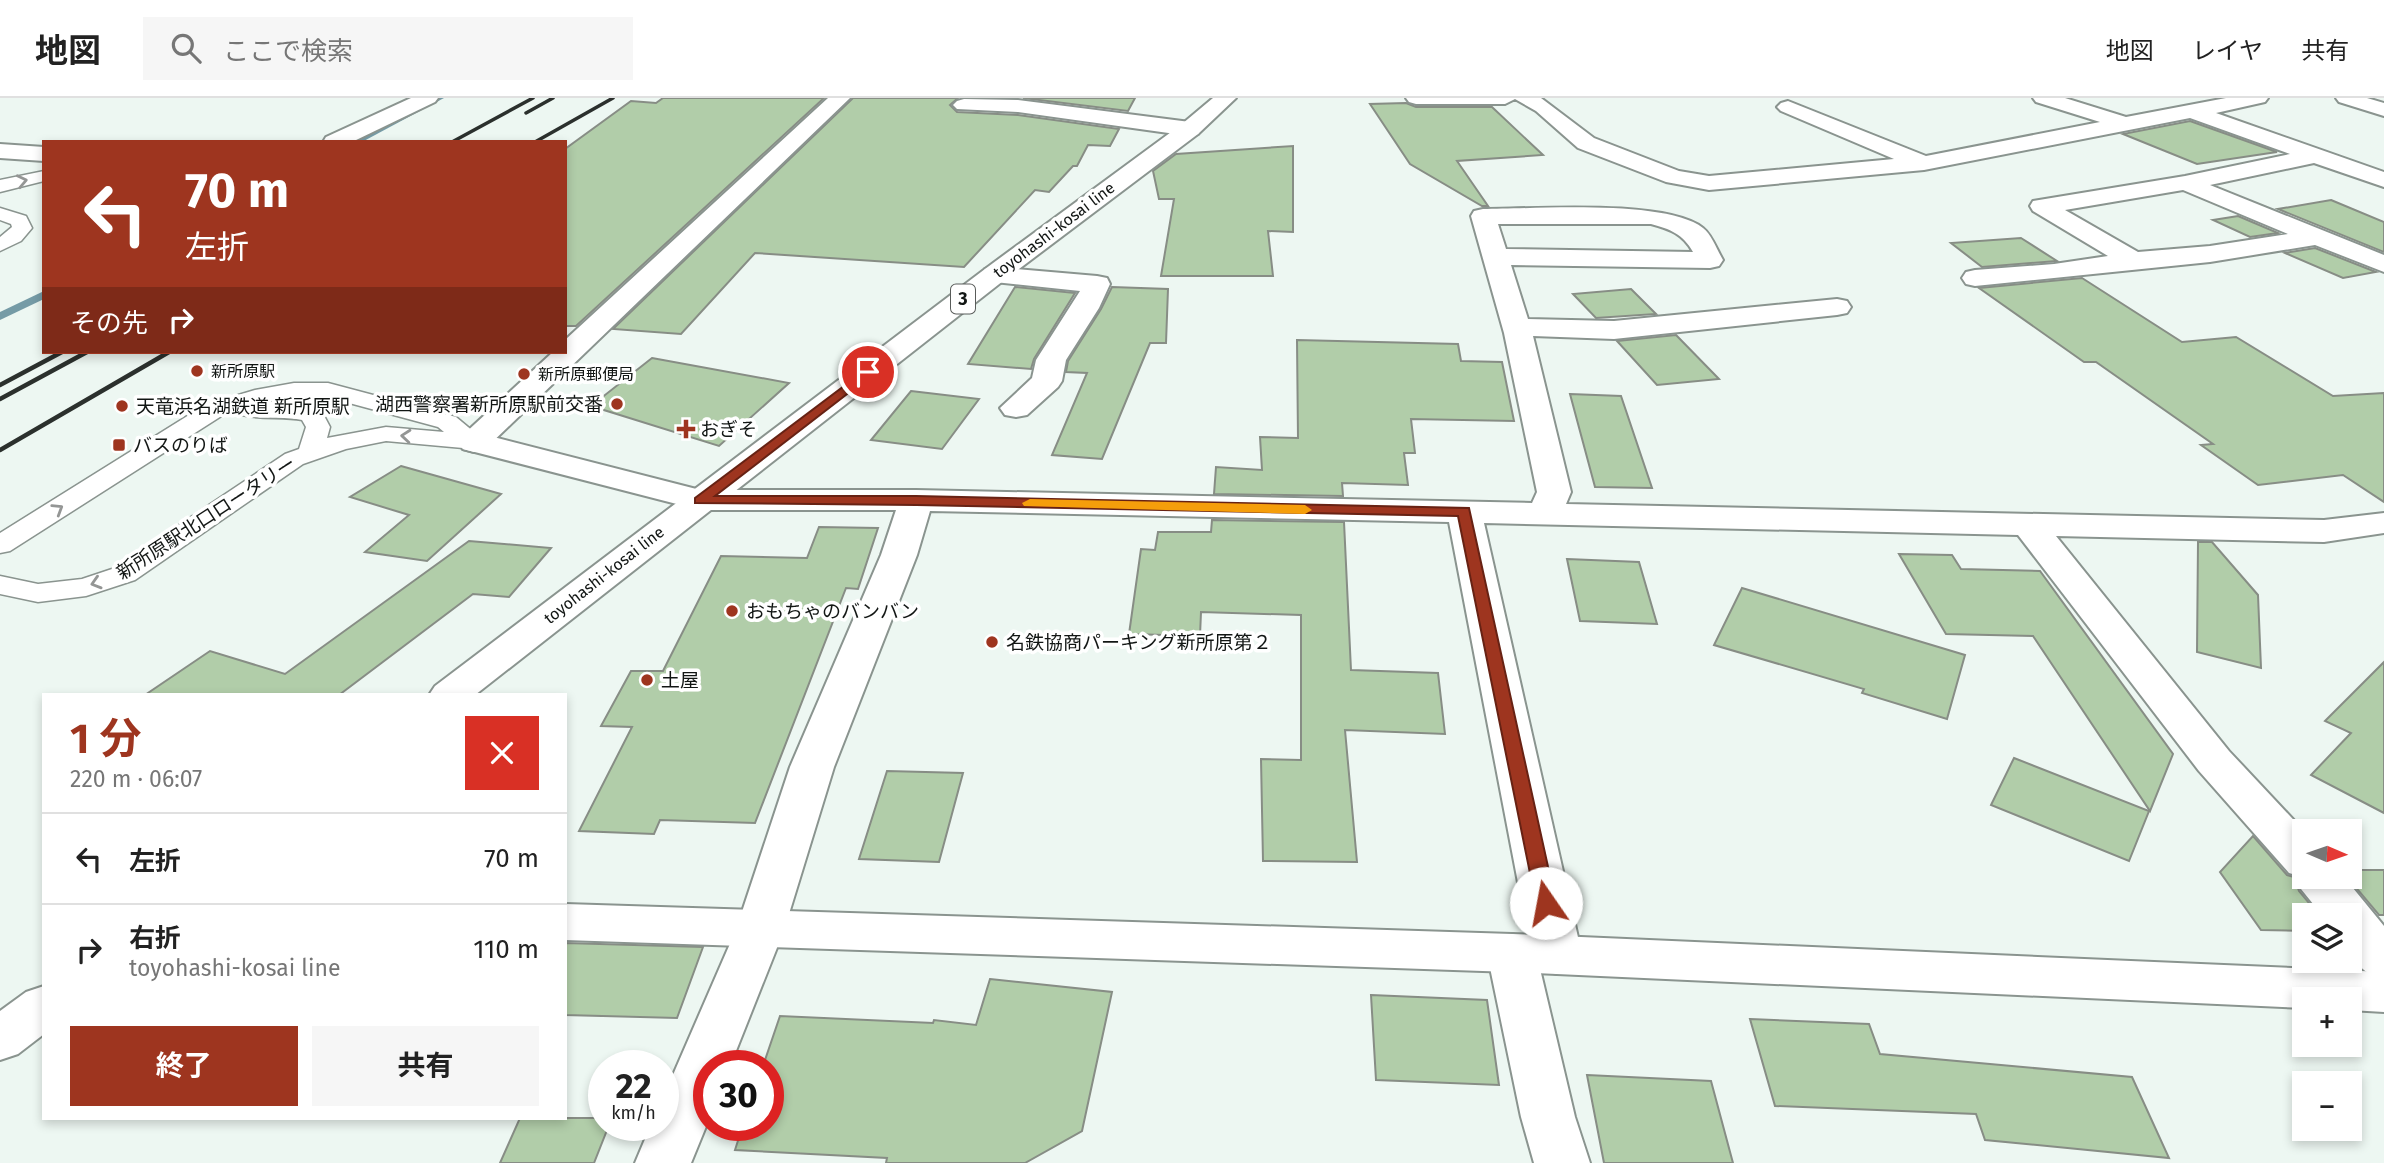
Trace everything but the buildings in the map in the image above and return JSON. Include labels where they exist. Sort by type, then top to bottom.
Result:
[{"type":"street","points":[[338,140],[428,98]]},
{"type":"street","points":[[474,442],[840,98]]},
{"type":"street","name":"toyohashi-kosai line","points":[[452,693],[700,500],[1190,129],[1226,98]]},
{"type":"street","points":[[1416,98],[1505,98]]},
{"type":"street","points":[[1525,98],[1543,107],[1586,143],[1693,181],[1725,183],[1924,163],[2122,122],[2258,98]]},
{"type":"street","points":[[2043,98],[2122,122]]},
{"type":"street","points":[[2346,98],[2384,110]]},
{"type":"street","points":[[964,104],[1018,106],[1190,129]]},
{"type":"street","points":[[1788,107],[1924,163]]},
{"type":"street","points":[[2192,111],[2384,180]]},
{"type":"street","points":[[0,150],[42,154]]},
{"type":"street","points":[[2133,260],[2042,206],[2185,183],[2317,155]]},
{"type":"street","points":[[2185,183],[2384,264]]},
{"type":"street","points":[[1495,257],[1710,260],[1696,235],[1679,224],[1651,217],[1483,216],[1495,257],[1516,327],[1554,492],[1545,513]]},
{"type":"street","points":[[1975,278],[2210,254],[2318,237]]},
{"type":"street","points":[[995,275],[1097,284],[1051,360],[1047,382],[1016,408]]},
{"type":"street","points":[[1516,327],[1614,330],[1837,307]]},
{"type":"street","points":[[474,442],[700,500],[916,500],[2324,531],[2384,523]]},
{"type":"street","points":[[663,1163],[761,930],[812,766],[899,555],[916,500]]},
{"type":"street","points":[[1464,511],[1535,954],[1548,1117],[1562,1163]]},
{"type":"street","points":[[2028,524],[2214,761],[2292,847]]},
{"type":"street","points":[[2328,889],[2339,903]]},
{"type":"street","points":[[567,922],[1535,954],[2384,992]]},
{"type":"street","points":[[2362,933],[2384,961]]},
{"type":"street","points":[[0,1039],[42,1008]]},
{"type":"lane","points":[[0,186],[42,176]]},
{"type":"lane","points":[[0,214],[19,220],[22,228],[7,241]]},
{"type":"lane","points":[[7,241],[42,224]]},
{"type":"lane","points":[[0,545],[214,411],[255,397],[294,390],[328,390],[447,422],[474,442]]},
{"type":"lane","points":[[197,422],[246,410],[282,409],[312,415],[318,427],[310,453]]},
{"type":"lane","name":"新所原駅北口ロータリー","points":[[0,585],[38,593],[86,587],[125,574],[294,459],[340,442],[386,434],[474,442]]},
{"type":"waterway","points":[[359,140],[440,98]]},
{"type":"waterway","points":[[0,317],[42,295]]},
{"type":"railway","points":[[456,140],[533,98]]},
{"type":"railway","points":[[526,113],[553,98]]},
{"type":"railway","points":[[539,140],[613,98]]},
{"type":"railway","points":[[0,385],[58,354]]},
{"type":"railway","points":[[0,399],[83,354]]},
{"type":"railway","points":[[0,450],[166,354]]},
{"type":"slow traffic","points":[[1030,503],[1305,510]]},
{"type":"place","name":"新所原駅","points":[[197,371]]},
{"type":"place","name":"新所原郵便局","points":[[524,374]]},
{"type":"place","name":"湖西警察署新所原駅前交番","points":[[617,404]]},
{"type":"place","name":"天竜浜名湖鉄道 新所原駅","points":[[122,406]]},
{"type":"place","name":"おぎそ","points":[[686,429]]},
{"type":"place","name":"バスのりば","points":[[119,445]]},
{"type":"place","name":"おもちゃのバンバン","points":[[732,611]]},
{"type":"place","name":"名鉄協商パーキング新所原第２","points":[[992,642]]},
{"type":"place","name":"土屋","points":[[647,680]]},
{"type":"route","points":[[868,372],[700,500],[916,500],[1236,509],[1464,511],[1546,903]]}]
